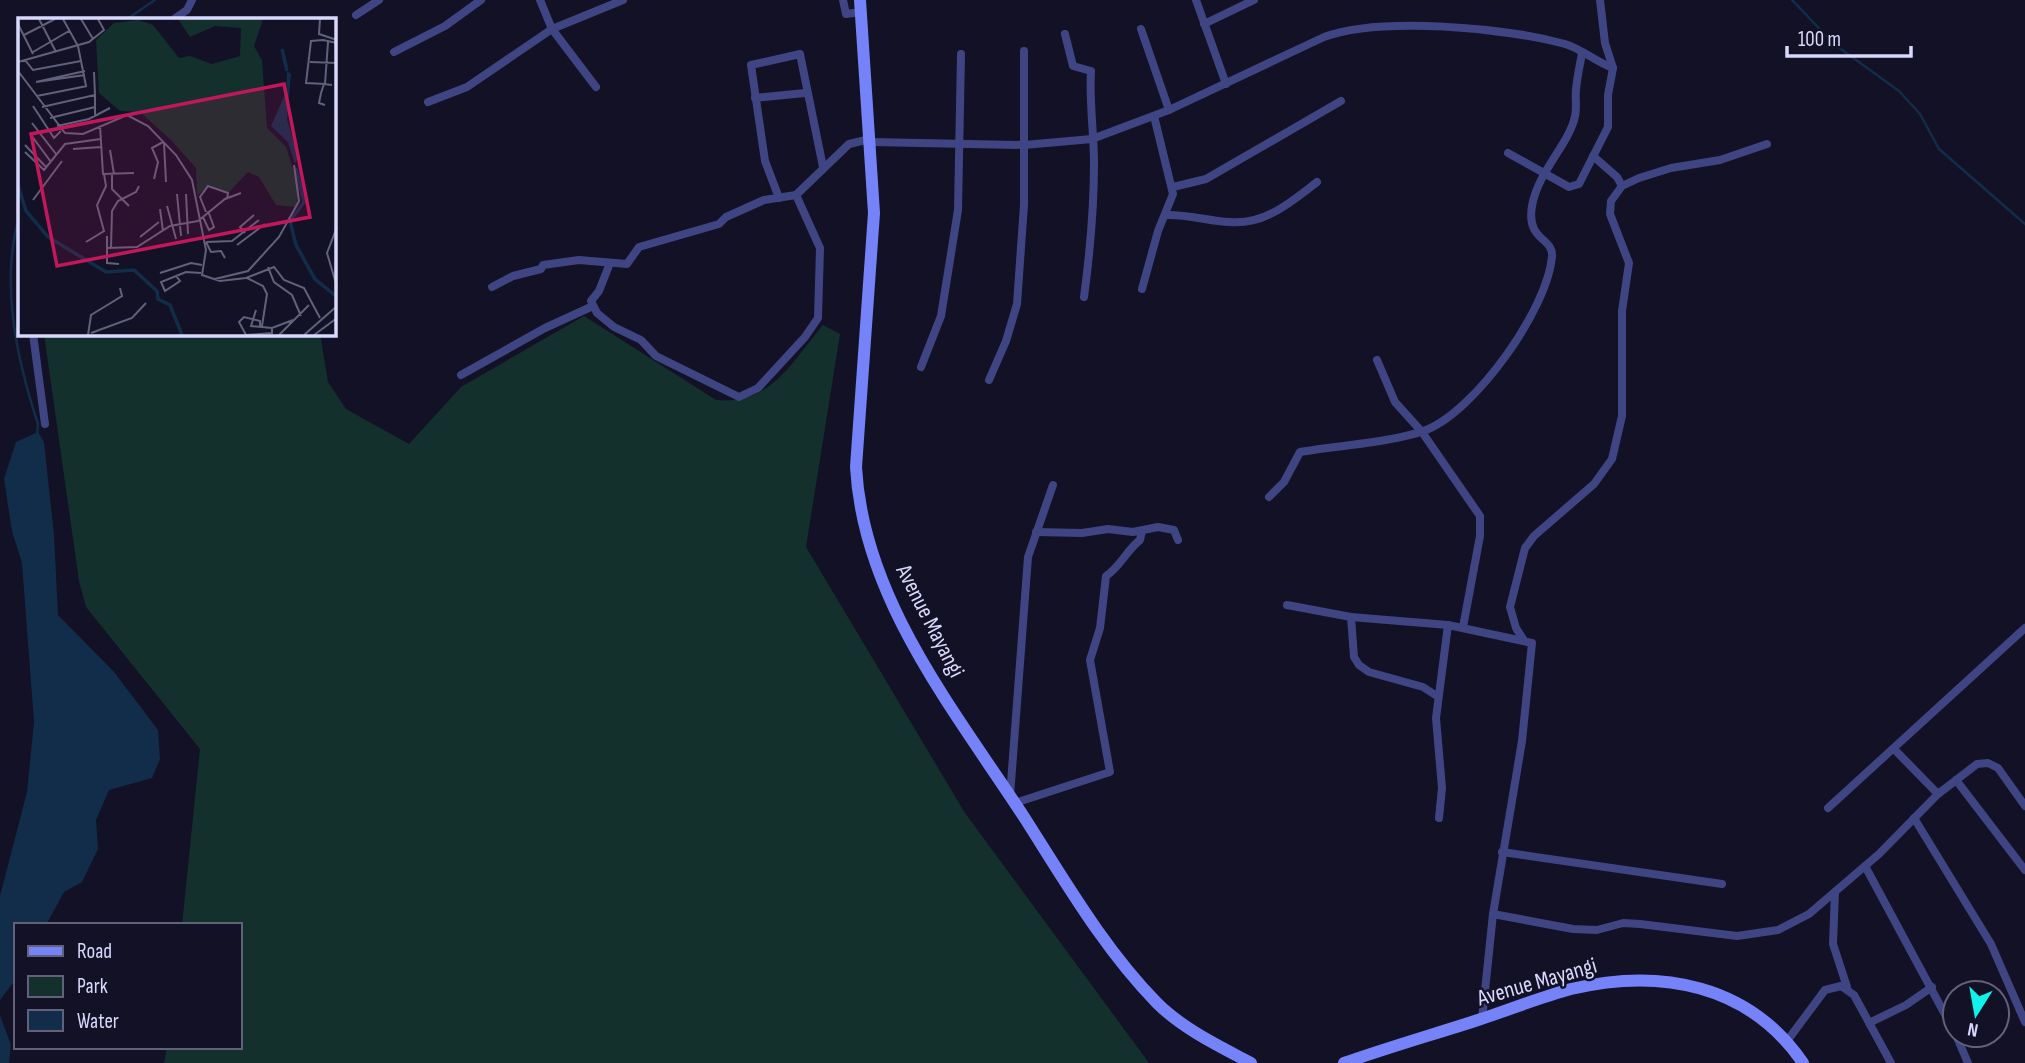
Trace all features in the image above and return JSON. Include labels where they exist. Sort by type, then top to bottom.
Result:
[{"type":"street","points":[[175,18],[187,10],[192,0]]},
{"type":"street","points":[[356,15],[379,0]]},
{"type":"street","points":[[394,52],[445,26],[481,0]]},
{"type":"street","points":[[540,0],[552,29],[596,87]]},
{"type":"street","points":[[428,102],[467,87],[552,29],[623,0]]},
{"type":"street","points":[[844,0],[846,14],[860,6]]},
{"type":"street","points":[[1196,0],[1226,84]]},
{"type":"street","points":[[1204,24],[1254,0]]},
{"type":"street","points":[[1508,153],[1573,188],[1579,184],[1608,127],[1608,94],[1613,68],[1605,43],[1600,0]]},
{"type":"street","name":"Avenue Mayangi","points":[[860,6],[870,141],[873,250],[856,467],[859,497],[879,569],[897,613],[935,682],[1111,949],[1157,1003],[1190,1027],[1251,1063]]},
{"type":"street","points":[[492,287],[513,276],[541,269],[543,265],[579,260],[627,264],[639,247],[719,224],[734,212],[767,199],[796,195],[822,167],[854,142],[1024,145],[1092,139],[1168,110],[1342,30],[1377,26],[1504,33],[1566,44],[1613,68]]},
{"type":"street","points":[[1141,29],[1168,110]]},
{"type":"street","points":[[1065,34],[1073,66],[1091,70],[1094,160],[1091,245],[1084,297]]},
{"type":"street","points":[[989,380],[1006,341],[1017,304],[1024,205],[1024,51]]},
{"type":"street","points":[[1269,497],[1284,482],[1300,452],[1422,432],[1455,415],[1512,346],[1540,303],[1552,253],[1550,247],[1534,234],[1531,215],[1543,174],[1576,115],[1582,53]]},
{"type":"street","points":[[779,198],[765,161],[751,65],[800,54],[805,93],[822,167]]},
{"type":"street","points":[[921,367],[940,323],[958,210],[957,142],[961,54]]},
{"type":"street","points":[[755,98],[805,93]]},
{"type":"street","points":[[1173,187],[1206,179],[1341,101]]},
{"type":"street","points":[[1142,289],[1171,203],[1173,187],[1154,116]]},
{"type":"street","points":[[1482,1019],[1493,914],[1533,646],[1523,639],[1516,628],[1510,607],[1525,548],[1534,536],[1594,484],[1612,459],[1622,416],[1622,311],[1629,263],[1610,208],[1622,186],[1657,172],[1720,160],[1767,144]]},
{"type":"street","points":[[1594,156],[1617,177],[1622,186]]},
{"type":"street","points":[[1165,215],[1183,214],[1233,223],[1273,214],[1317,182]]},
{"type":"street","points":[[610,263],[592,301],[597,313],[614,327],[641,340],[656,356],[739,397],[758,388],[805,337],[818,318],[820,248],[796,195]]},
{"type":"street","points":[[461,375],[545,328],[593,306]]},
{"type":"street","points":[[33,336],[45,424]]},
{"type":"street","points":[[1377,360],[1395,402],[1422,432],[1474,505],[1482,524],[1463,627]]},
{"type":"street","points":[[1053,485],[1028,557],[1013,800],[1110,772],[1090,658],[1100,628],[1106,576],[1116,570],[1127,550],[1140,540],[1142,531]]},
{"type":"street","points":[[1036,532],[1142,531],[1158,527],[1173,530],[1178,540]]},
{"type":"street","points":[[1287,605],[1351,617],[1463,627],[1523,639]]},
{"type":"street","points":[[1351,617],[1354,657],[1359,665],[1377,676],[1423,687],[1437,696]]},
{"type":"street","points":[[1439,818],[1442,788],[1436,718],[1437,696],[1448,625]]},
{"type":"street","points":[[1828,808],[2025,628]]},
{"type":"street","points":[[1894,748],[1938,794]]},
{"type":"street","points":[[1493,914],[1573,929],[1597,930],[1623,923],[1640,923],[1737,936],[1778,930],[1792,925],[1835,892],[1938,794],[1977,764],[1998,768],[2025,806]]},
{"type":"street","points":[[1956,780],[2025,870]]},
{"type":"street","points":[[1913,817],[1991,944],[2025,1022]]},
{"type":"street","points":[[1502,852],[1722,884]]},
{"type":"street","points":[[1865,866],[1941,1005]]},
{"type":"street","points":[[1835,892],[1833,944],[1847,987],[1891,1063]]},
{"type":"street","name":"Avenue Mayangi","points":[[1344,1063],[1572,989],[1628,981],[1664,982],[1705,989],[1731,998],[1759,1015],[1787,1041],[1803,1063]]},
{"type":"street","points":[[1787,1041],[1825,990],[1834,985],[1847,987]]},
{"type":"street","points":[[1869,1023],[1906,1005],[1932,987]]},
{"type":"green space","points":[[584,316],[716,400],[735,400],[766,388],[790,367],[823,325],[840,334],[806,547],[965,813],[1149,1063],[164,1063],[167,1049],[242,1049],[242,923],[182,923],[200,749],[86,607],[79,581],[44,336],[320,336],[328,382],[346,409],[409,444],[461,387]]},
{"type":"water","points":[[38,432],[44,442],[54,535],[58,615],[114,672],[158,730],[160,759],[152,778],[109,790],[96,820],[98,849],[82,882],[64,892],[47,923],[14,923],[14,982],[0,1000],[0,896],[27,792],[34,722],[22,563],[12,531],[4,479],[16,442]]},
{"type":"water","points":[[0,1015],[11,1045],[9,1063],[0,1063]]},
{"type":"waterway","points":[[128,18],[155,0]]},
{"type":"waterway","points":[[1792,0],[1834,44],[1899,91],[1920,114],[1939,149],[2025,224]]},
{"type":"waterway","points":[[18,222],[11,269],[11,295],[18,348],[38,424],[37,435]]}]
